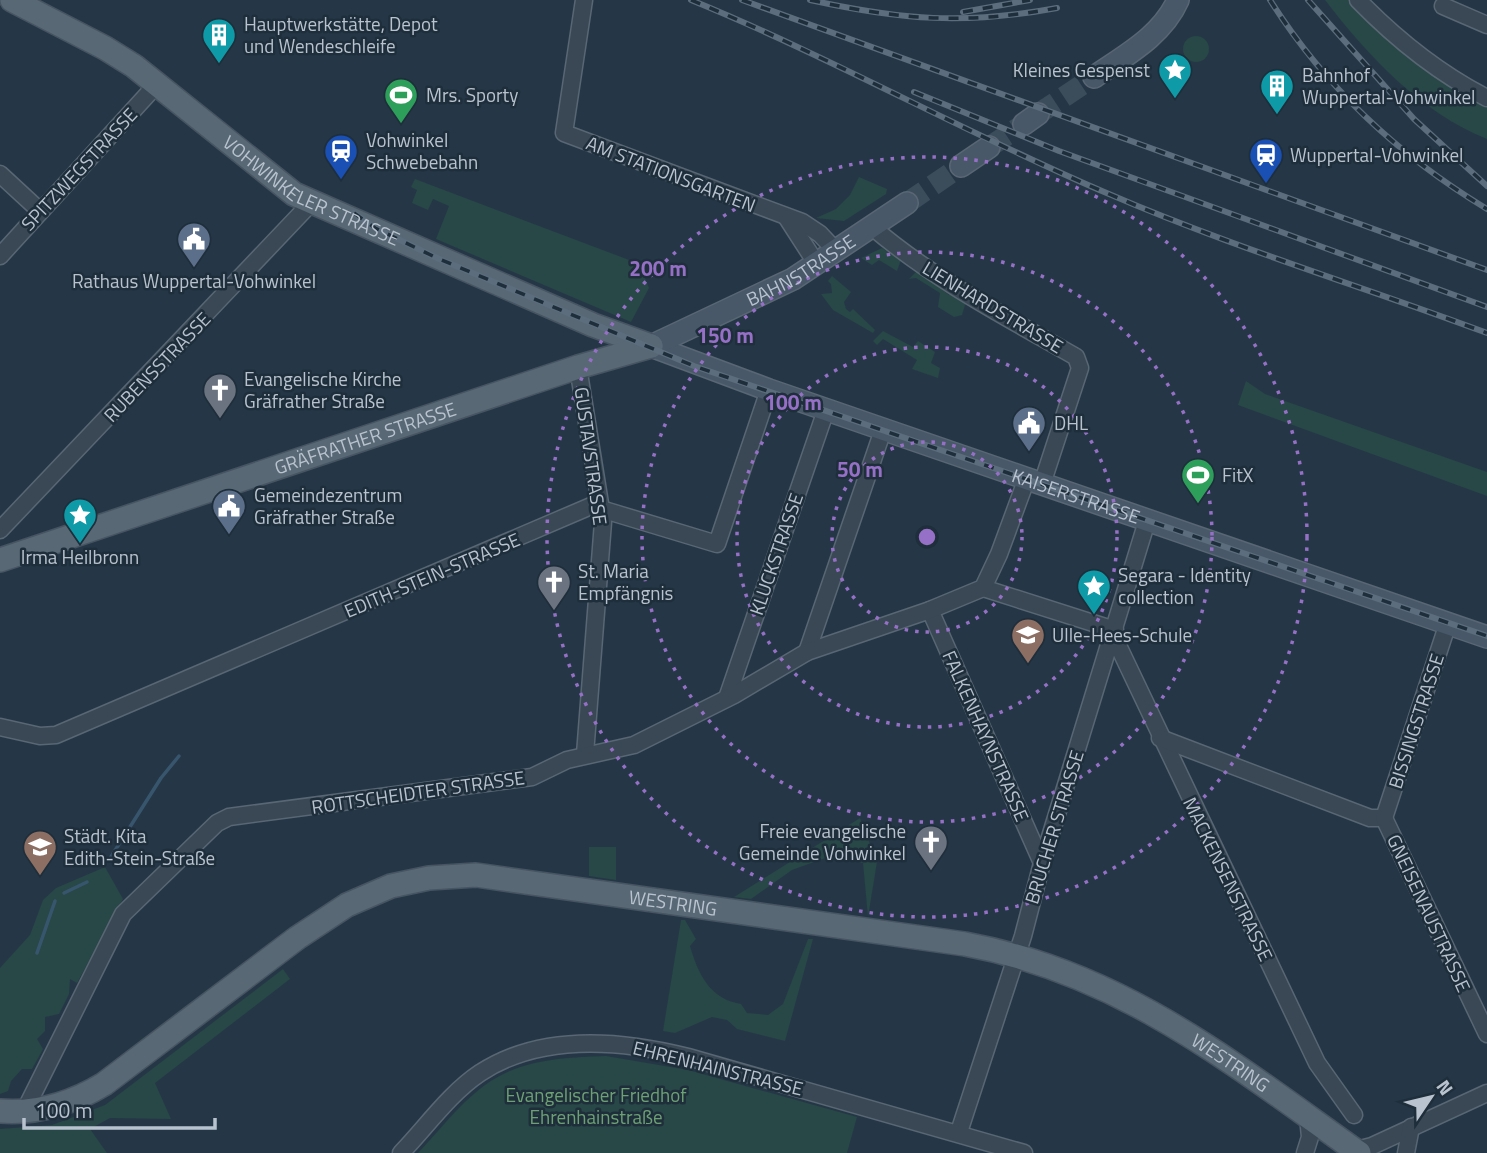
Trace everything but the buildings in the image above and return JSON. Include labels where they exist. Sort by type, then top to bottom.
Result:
[{"type":"main road","name":"VOHWINKELER STRASSE","points":[[12,0],[105,48],[158,83],[266,175],[311,203],[651,346]]},
{"type":"main road","points":[[1094,77],[1153,35],[1165,23],[1178,0]]},
{"type":"main road","points":[[961,166],[989,147]]},
{"type":"main road","name":"BAHNSTRASSE","points":[[651,346],[761,296],[907,203]]},
{"type":"main road","name":"GRÄFRATHER STRASSE","points":[[0,560],[578,367],[651,346]]},
{"type":"main road","name":"KAISERSTRASSE","points":[[651,346],[883,430],[1487,637]]},
{"type":"main road","name":"WESTRING","points":[[0,1111],[48,1109],[81,1098],[104,1084],[297,938],[347,905],[391,887],[429,878],[502,876],[668,903],[965,944],[1016,955],[1072,974],[1147,1008],[1308,1117],[1353,1152]]},
{"type":"street","name":"AM STATIONSGARTEN","points":[[584,0],[564,133],[813,228],[835,250]]},
{"type":"street","points":[[1358,0],[1387,30],[1420,57],[1487,98]]},
{"type":"street","points":[[1443,6],[1487,25]]},
{"type":"street","name":"SPITZWEGSTRASSE","points":[[0,256],[158,83]]},
{"type":"street","points":[[0,174],[40,211]]},
{"type":"street","name":"RUBENSSTRASSE","points":[[0,530],[311,203]]},
{"type":"street","points":[[787,218],[816,263]]},
{"type":"street","name":"LIENHARDSTRASSE","points":[[872,226],[925,267],[1076,357],[1080,362],[1058,432],[1034,481]]},
{"type":"street","name":"GUSTAVSTRASSE","points":[[578,367],[603,522],[600,589],[585,754]]},
{"type":"street","name":"EDITH-STEIN-STRASSE","points":[[0,727],[40,736],[56,735],[591,506],[717,544],[769,390]]},
{"type":"street","name":"KLUCKSTRASSE","points":[[727,698],[826,410]]},
{"type":"street","points":[[807,652],[883,430]]},
{"type":"street","points":[[1034,481],[983,588],[1114,633]]},
{"type":"street","name":"BRUCHER STRASSE","points":[[959,1132],[1016,955],[1147,521]]},
{"type":"street","name":"ROTTSCHEIDTER STRASSE","points":[[24,1112],[123,914],[217,823],[229,817],[532,777],[585,754],[634,745],[727,698],[807,652],[930,610],[983,588]]},
{"type":"street","name":"FALKENHAYNSTRASSE","points":[[930,610],[1042,863]]},
{"type":"street","name":"BISSINGSTRASSE","points":[[1384,818],[1448,623]]},
{"type":"street","name":"MACKENSENSTRASSE","points":[[1114,633],[1160,738],[1317,1063],[1354,1115]]},
{"type":"street","name":"GNEISENAUSTRASSE","points":[[1160,738],[1370,818],[1384,818],[1487,1034]]},
{"type":"street","name":"EHRENHAINSTRASSE","points":[[401,1153],[466,1084],[500,1061],[554,1046],[599,1042],[649,1047],[959,1132],[1024,1153]]},
{"type":"street","points":[[1353,1152],[1487,1093]]},
{"type":"street","points":[[1305,1153],[1310,1137],[1308,1117]]},
{"type":"street","points":[[1406,1153],[1411,1127]]},
{"type":"green space","points":[[1325,0],[1351,0],[1487,103],[1487,139],[1440,114],[1397,80],[1359,41]]},
{"type":"green space","points":[[1196,36],[1205,40],[1209,49],[1205,58],[1196,62],[1187,58],[1183,49],[1187,40]]},
{"type":"green space","points":[[859,177],[887,189],[886,194],[844,221],[816,218],[836,209],[850,195]]},
{"type":"green space","points":[[415,179],[645,266],[642,270],[649,288],[631,322],[436,239],[449,206],[433,199],[428,210],[412,203],[417,190],[411,187]]},
{"type":"green space","points":[[882,248],[901,260],[897,271],[879,260],[872,265],[861,258]]},
{"type":"green space","points":[[917,271],[949,295],[953,293],[966,302],[962,315],[954,317],[938,307],[940,293],[916,278],[909,279]]},
{"type":"green space","points":[[832,276],[851,292],[844,302],[846,309],[850,312],[853,309],[875,330],[873,333],[833,310],[821,294],[832,293],[828,281]]},
{"type":"green space","points":[[883,331],[913,347],[918,341],[935,352],[931,363],[940,368],[938,378],[912,369],[917,360],[883,339],[877,345],[873,341]]},
{"type":"green space","points":[[1246,381],[1265,394],[1487,472],[1487,496],[1238,405]]},
{"type":"green space","points":[[860,818],[877,862],[868,917],[863,863],[828,857],[792,870],[751,899],[734,897]]},
{"type":"green space","points":[[589,847],[616,847],[616,880],[589,876]]},
{"type":"green space","points":[[105,867],[123,899],[77,983],[70,979],[69,994],[59,1014],[45,1017],[45,1031],[37,1039],[43,1049],[32,1069],[22,1069],[11,1081],[8,1091],[0,1094],[0,968],[30,935],[43,900],[56,888]]},
{"type":"green space","points":[[681,920],[685,920],[696,939],[690,946],[707,984],[721,997],[741,1004],[747,1013],[768,1015],[783,1004],[808,939],[813,939],[785,1041],[737,1029],[727,1020],[712,1017],[675,1033],[663,1031]]},
{"type":"green space","points":[[283,969],[290,979],[155,1083],[171,1119],[110,1118],[90,1129],[107,1153],[0,1153],[0,1129],[52,1125],[105,1105]]},
{"type":"green space","name":"Evangelischer Friedhof Ehrenhainstraße","points":[[606,1056],[688,1070],[857,1117],[847,1153],[418,1153],[464,1103],[496,1078],[535,1063],[564,1058]]},
{"type":"waterway","points":[[109,860],[161,778],[179,756]]},
{"type":"waterway","points":[[64,893],[87,882]]},
{"type":"waterway","points":[[37,953],[55,901]]},
{"type":"tunnel","points":[[1038,114],[1094,77]]},
{"type":"tunnel","points":[[989,147],[1024,124]]},
{"type":"tunnel","points":[[907,203],[961,166]]},
{"type":"railway","points":[[691,0],[796,46],[1004,147],[1109,194],[1249,249],[1487,333]]},
{"type":"railway","points":[[742,0],[1487,270]]},
{"type":"railway","points":[[810,0],[874,12],[934,18],[993,17],[1057,8]]},
{"type":"railway","points":[[963,12],[1030,0]]},
{"type":"railway","points":[[1270,0],[1315,62],[1366,117],[1424,166],[1487,209]]},
{"type":"railway","points":[[1308,0],[1414,119],[1487,186]]},
{"type":"railway","points":[[914,92],[1059,151],[1487,307]]},
{"type":"railway","points":[[354,213],[375,228],[437,258],[694,366],[1487,636]]},
{"type":"place","name":"Hauptwerkstätte, Depot und Wendeschleife","points":[[219,65]]},
{"type":"place","name":"Kleines Gespenst","points":[[1175,100]]},
{"type":"place","name":"Bahnhof Wuppertal-Vohwinkel","points":[[1277,116]]},
{"type":"place","name":"Mrs. Sporty","points":[[401,125]]},
{"type":"place","name":"Vohwinkel Schwebebahn","points":[[341,181]]},
{"type":"place","name":"Wuppertal-Vohwinkel","points":[[1266,185]]},
{"type":"place","name":"Rathaus Wuppertal-Vohwinkel","points":[[194,269]]},
{"type":"place","name":"Evangelische Kirche Gräfrather Straße","points":[[220,420]]},
{"type":"place","name":"DHL","points":[[1029,453]]},
{"type":"place","name":"FitX","points":[[1198,505]]},
{"type":"place","name":"Gemeindezentrum Gräfrather Straße","points":[[229,536]]},
{"type":"place","name":"Irma Heilbronn","points":[[80,545]]},
{"type":"place","name":"St. Maria Empfängnis","points":[[554,612]]},
{"type":"place","name":"Segara - Identity collection","points":[[1094,616]]},
{"type":"place","name":"Ulle-Hees-Schule","points":[[1028,665]]},
{"type":"place","name":"Freie evangelische Gemeinde Vohwinkel","points":[[931,872]]},
{"type":"place","name":"Städt. Kita Edith-Stein-Straße","points":[[40,877]]}]
